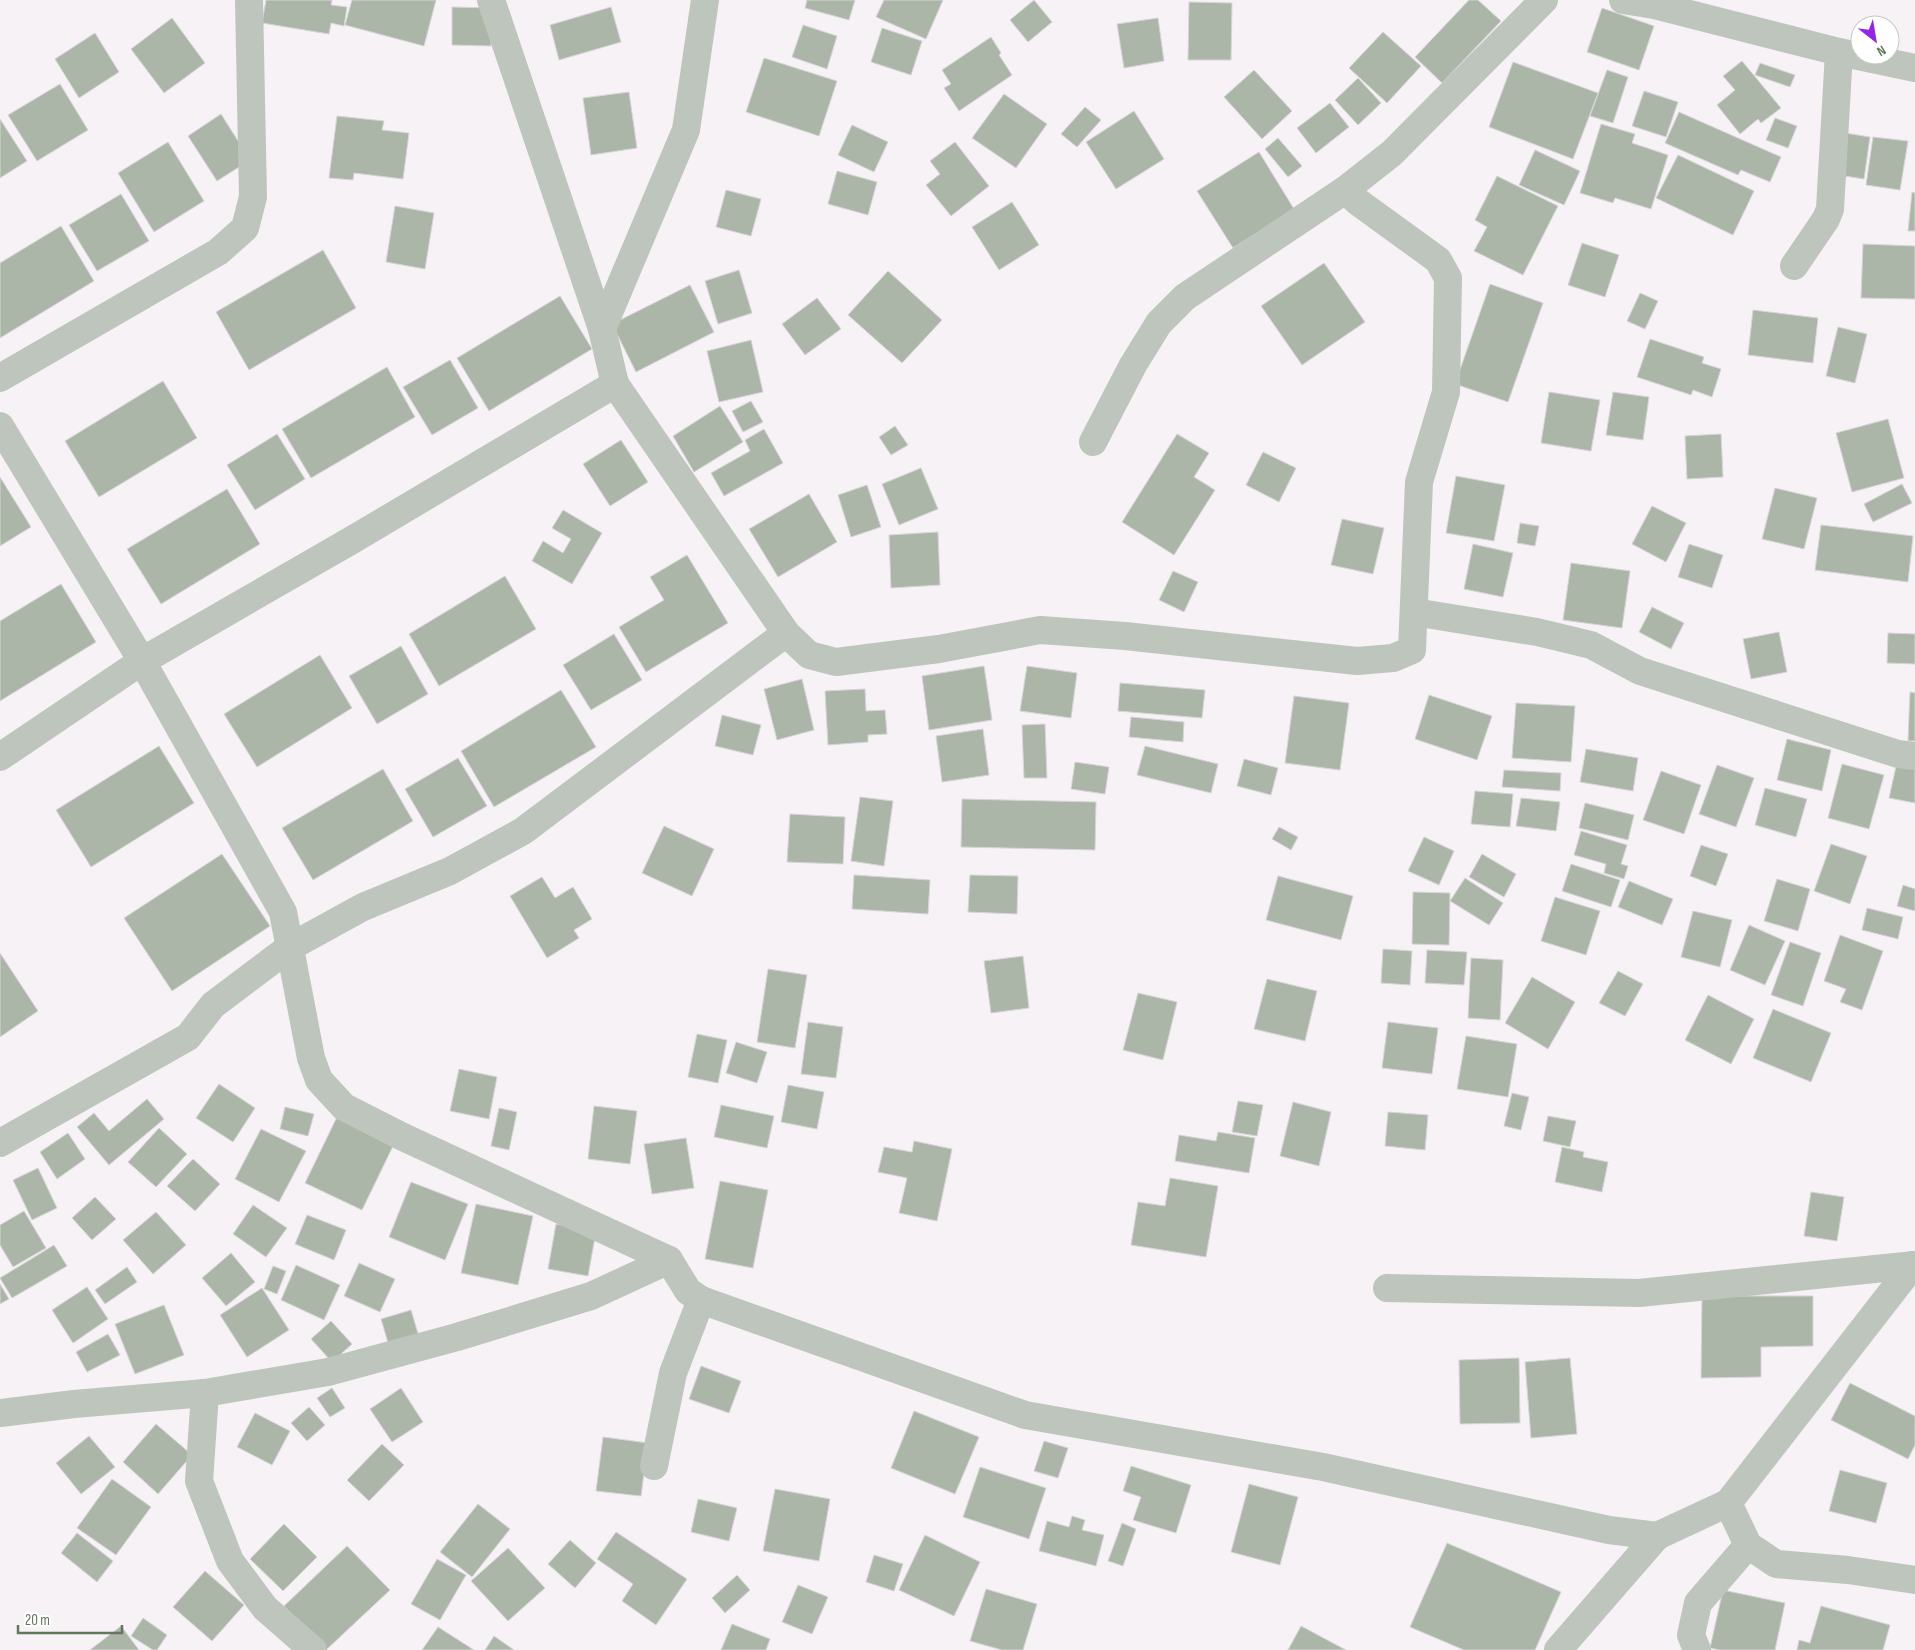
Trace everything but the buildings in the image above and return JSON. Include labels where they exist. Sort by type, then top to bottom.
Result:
[{"type":"street","points":[[0,378],[218,252],[245,228],[253,197],[249,0]]},
{"type":"street","points":[[491,0],[602,329],[615,384],[786,633],[809,655],[836,662],[939,649],[1040,630],[1125,636],[1357,661],[1393,658],[1412,650],[1420,482],[1446,392],[1448,278],[1438,260],[1358,202],[1345,190]]},
{"type":"street","points":[[602,329],[686,130],[705,0]]},
{"type":"street","points":[[1093,442],[1159,323],[1185,297],[1345,190],[1392,153],[1544,0]]},
{"type":"street","points":[[1623,0],[1654,2],[1839,52],[1915,68]]},
{"type":"street","points":[[1794,266],[1826,219],[1830,210],[1839,52]]},
{"type":"street","points":[[0,757],[142,661],[352,540],[615,384]]},
{"type":"street","points":[[0,426],[142,661],[283,912],[311,1058],[319,1080],[344,1107],[402,1137],[669,1260],[688,1291],[701,1300],[1025,1415],[1323,1467],[1609,1530],[1657,1536]]},
{"type":"street","points":[[1414,612],[1537,632],[1591,646],[1640,671],[1898,754],[1915,756]]},
{"type":"street","points":[[0,1143],[188,1037],[212,1005],[290,947],[363,907],[450,871],[524,831],[786,633]]},
{"type":"street","points":[[0,1413],[74,1404],[205,1393],[328,1372],[457,1337],[591,1296],[669,1260]]},
{"type":"street","points":[[1387,1288],[1638,1293],[1914,1265]]},
{"type":"street","points":[[1558,1650],[1657,1536],[1728,1503],[1914,1265]]},
{"type":"street","points":[[654,1466],[673,1374],[701,1300]]},
{"type":"street","points":[[205,1393],[199,1481],[230,1562],[265,1608],[313,1650]]},
{"type":"street","points":[[1728,1503],[1748,1545],[1776,1564],[1848,1570],[1915,1580]]},
{"type":"street","points":[[1698,1650],[1690,1634],[1698,1603],[1748,1545]]}]
